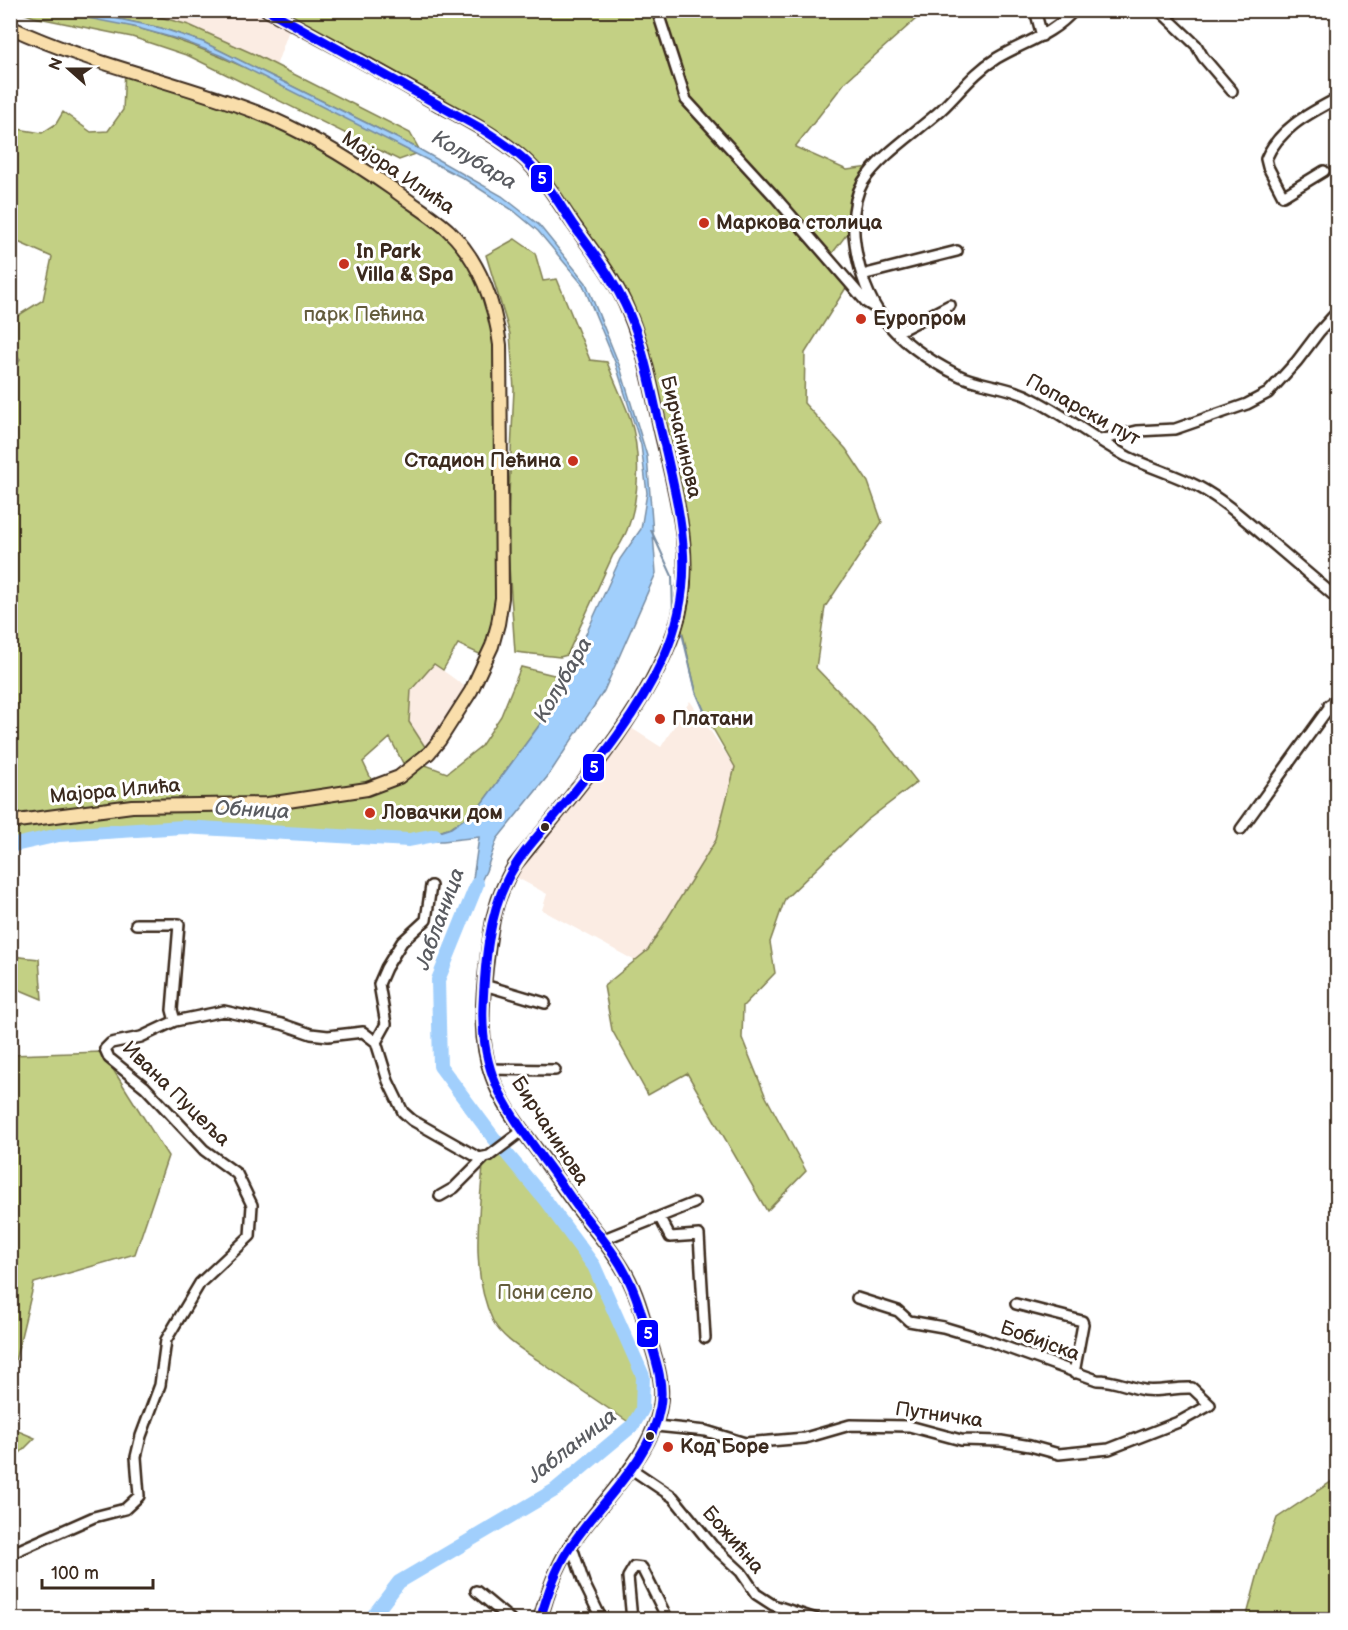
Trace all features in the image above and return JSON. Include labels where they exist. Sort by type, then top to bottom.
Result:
[{"type":"main road","name":"Бирчанинова","points":[[267,10],[370,65],[476,126],[516,153],[542,178],[609,274],[630,314],[636,333],[672,477],[685,563],[683,596],[671,638],[655,674],[625,724],[504,882],[493,917],[482,1020],[489,1069],[503,1103],[580,1212],[604,1239],[627,1276],[646,1327],[661,1386],[658,1421]]},
{"type":"main road","name":"Мајора Илића","points":[[10,27],[55,45],[255,112],[298,130],[378,179],[440,224],[459,242],[477,268],[487,291],[500,339],[502,598],[492,646],[471,691],[429,753],[391,781],[360,790],[268,804],[132,806],[10,822]]},
{"type":"main road","points":[[540,1620],[552,1581],[568,1549],[645,1447],[658,1421]]},
{"type":"street","points":[[657,10],[686,100],[776,198],[861,296],[877,309]]},
{"type":"street","points":[[1035,10],[1042,36]]},
{"type":"street","name":"Попарски пут","points":[[1074,10],[1062,23],[1042,36],[998,57],[979,70],[942,108],[869,174],[860,187],[854,215],[854,236],[862,275],[877,309],[897,332],[951,372],[1025,395],[1129,457],[1190,483],[1218,499],[1245,519],[1338,599]]},
{"type":"street","points":[[1159,10],[1196,45],[1203,57],[1232,91]]},
{"type":"street","points":[[1324,171],[1283,196],[1268,167],[1267,156],[1288,129],[1338,98]]},
{"type":"street","points":[[862,275],[957,251]]},
{"type":"street","points":[[897,332],[950,305]]},
{"type":"street","points":[[1100,440],[1137,431],[1175,429],[1247,404],[1268,393],[1338,311]]},
{"type":"street","points":[[1241,829],[1338,695]]},
{"type":"street","points":[[1329,705],[1338,718]]},
{"type":"street","points":[[431,886],[426,921],[402,942],[379,984],[386,1024],[376,1042],[388,1081],[403,1112],[412,1120],[483,1157]]},
{"type":"street","points":[[136,924],[179,924],[172,1010],[175,1021]]},
{"type":"street","points":[[484,985],[545,1003]]},
{"type":"street","name":"Ивана Пуцеља","points":[[10,1554],[94,1517],[125,1509],[139,1496],[136,1457],[141,1436],[160,1385],[166,1340],[200,1284],[250,1236],[252,1205],[237,1174],[204,1150],[145,1087],[109,1058],[105,1049],[111,1043],[141,1037],[175,1021],[225,1011],[282,1024],[311,1034],[328,1036],[363,1032],[376,1042]]},
{"type":"street","points":[[489,1069],[555,1070]]},
{"type":"street","points":[[440,1196],[454,1188],[483,1157],[522,1131]]},
{"type":"street","points":[[604,1239],[694,1203]]},
{"type":"street","points":[[660,1218],[670,1237],[699,1235],[705,1338]]},
{"type":"street","name":"Бобијска","points":[[857,1298],[898,1311],[909,1321],[943,1327],[983,1339],[1097,1380],[1113,1380],[1143,1390],[1192,1388],[1210,1405]]},
{"type":"street","points":[[1016,1304],[1082,1321],[1074,1373]]},
{"type":"street","name":"Путничка","points":[[658,1421],[706,1431],[745,1443],[806,1438],[850,1425],[909,1426],[961,1440],[1001,1441],[1059,1454],[1109,1449],[1181,1421],[1210,1405]]},
{"type":"street","name":"Божићна","points":[[630,1468],[673,1497],[712,1545],[741,1572],[756,1593],[773,1605],[819,1620]]},
{"type":"street","points":[[568,1549],[574,1553],[584,1583],[602,1620]]},
{"type":"street","points":[[632,1620],[628,1577],[634,1567],[642,1568],[668,1620]]},
{"type":"street","points":[[476,1591],[511,1620]]},
{"type":"shaded area","points":[[138,11],[252,11],[289,30],[276,66],[189,25]]},
{"type":"shaded area","points":[[434,664],[471,691],[429,753],[409,722],[411,690]]},
{"type":"shaded area","points":[[690,701],[735,767],[716,840],[639,963],[542,910],[547,894],[512,875],[628,726],[661,747]]},
{"type":"green space","points":[[17,11],[71,14],[123,24],[174,39],[273,80],[416,154],[399,160],[189,56],[132,37],[34,17]]},
{"type":"green space","points":[[81,11],[138,11],[189,25],[256,55],[410,133],[419,149],[203,42],[161,28]]},
{"type":"green space","points":[[267,11],[925,11],[846,81],[795,147],[847,170],[877,166],[864,180],[853,226],[828,259],[849,283],[805,353],[804,403],[846,449],[868,482],[882,522],[825,607],[816,668],[876,730],[917,782],[866,821],[785,899],[770,942],[775,973],[743,1006],[742,1038],[765,1095],[806,1171],[767,1211],[687,1073],[648,1095],[612,1030],[604,986],[648,950],[716,840],[735,767],[708,720],[696,692],[682,630],[676,627],[684,548],[630,314],[526,160]]},
{"type":"green space","name":"парк Пећина","points":[[125,70],[255,112],[378,179],[465,250],[499,335],[500,616],[488,658],[458,644],[443,670],[434,664],[411,690],[409,722],[429,753],[420,763],[447,773],[481,746],[501,716],[521,667],[566,678],[541,723],[477,810],[451,828],[411,841],[183,827],[59,835],[11,846],[10,383],[20,359],[11,350],[11,320],[43,300],[52,257],[11,239],[11,128],[42,133],[56,124],[63,112],[91,132],[108,131],[123,110]],"holes":[[[390,738],[407,771],[375,787],[363,762]]]},
{"type":"green space","name":"Стадион Пећина","points":[[515,239],[535,253],[543,281],[557,279],[590,360],[607,362],[630,418],[637,452],[636,489],[629,525],[567,655],[560,657],[515,652],[507,537],[514,389],[510,334],[486,255]]},
{"type":"green space","points":[[11,956],[39,959],[42,999],[13,987],[11,992]]},
{"type":"green space","points":[[102,1052],[168,1156],[135,1254],[34,1283],[11,1378],[11,1055]]},
{"type":"green space","name":"Пони село","points":[[505,1151],[546,1201],[594,1266],[643,1376],[642,1410],[633,1425],[515,1345],[502,1334],[493,1321],[481,1284],[478,1244],[480,1205],[483,1166]]},
{"type":"green space","points":[[11,1428],[35,1438],[11,1462]]},
{"type":"green space","points":[[1337,1478],[1337,1619],[1246,1619],[1260,1566],[1277,1518]]},
{"type":"water","points":[[52,11],[81,11],[161,28],[203,42],[419,149],[502,196],[539,225],[586,283],[620,367],[647,456],[656,573],[604,691],[548,776],[497,839],[486,871],[469,906],[479,837],[443,841],[411,841],[451,828],[477,810],[541,723],[566,678],[620,559],[641,529],[647,493],[641,445],[615,362],[583,285],[538,231],[514,211],[463,178],[222,56],[181,40],[134,27]]},
{"type":"waterway","points":[[651,530],[672,576],[673,616]]},
{"type":"waterway","points":[[681,629],[696,692],[708,720]]},
{"type":"waterway","name":"Обница","points":[[10,846],[59,835],[183,827],[409,840],[435,835]]},
{"type":"waterway","name":"Јабланица","points":[[370,1620],[399,1582],[555,1490],[633,1425],[642,1410],[643,1376],[594,1266],[440,1066],[438,980],[477,884]]},
{"type":"transit line","name":"5","points":[[268,10],[482,129],[512,149],[536,171],[608,275],[623,300],[635,328],[644,356],[681,525],[683,577],[680,604],[674,631],[663,659],[618,736],[512,870],[496,910],[486,957],[483,1029],[486,1051],[498,1088],[517,1122],[628,1277],[655,1357],[661,1390],[655,1427],[646,1446],[622,1482],[581,1532],[564,1557],[552,1583],[540,1620]]},
{"type":"place","name":"Маркова столица","points":[[704,223]]},
{"type":"place","name":"In Park Villa & Spa","points":[[344,264]]},
{"type":"place","name":"Еуропром","points":[[861,319]]},
{"type":"place","name":"Стадион Пећина","points":[[573,461]]},
{"type":"place","name":"Платани","points":[[660,719]]},
{"type":"place","name":"Ловачки дом","points":[[370,813]]},
{"type":"place","name":"Код Боре","points":[[668,1447]]},
{"type":"water label","name":"Колубара","points":[[474,160]]},
{"type":"water label","name":"Колубара","points":[[563,680]]}]
